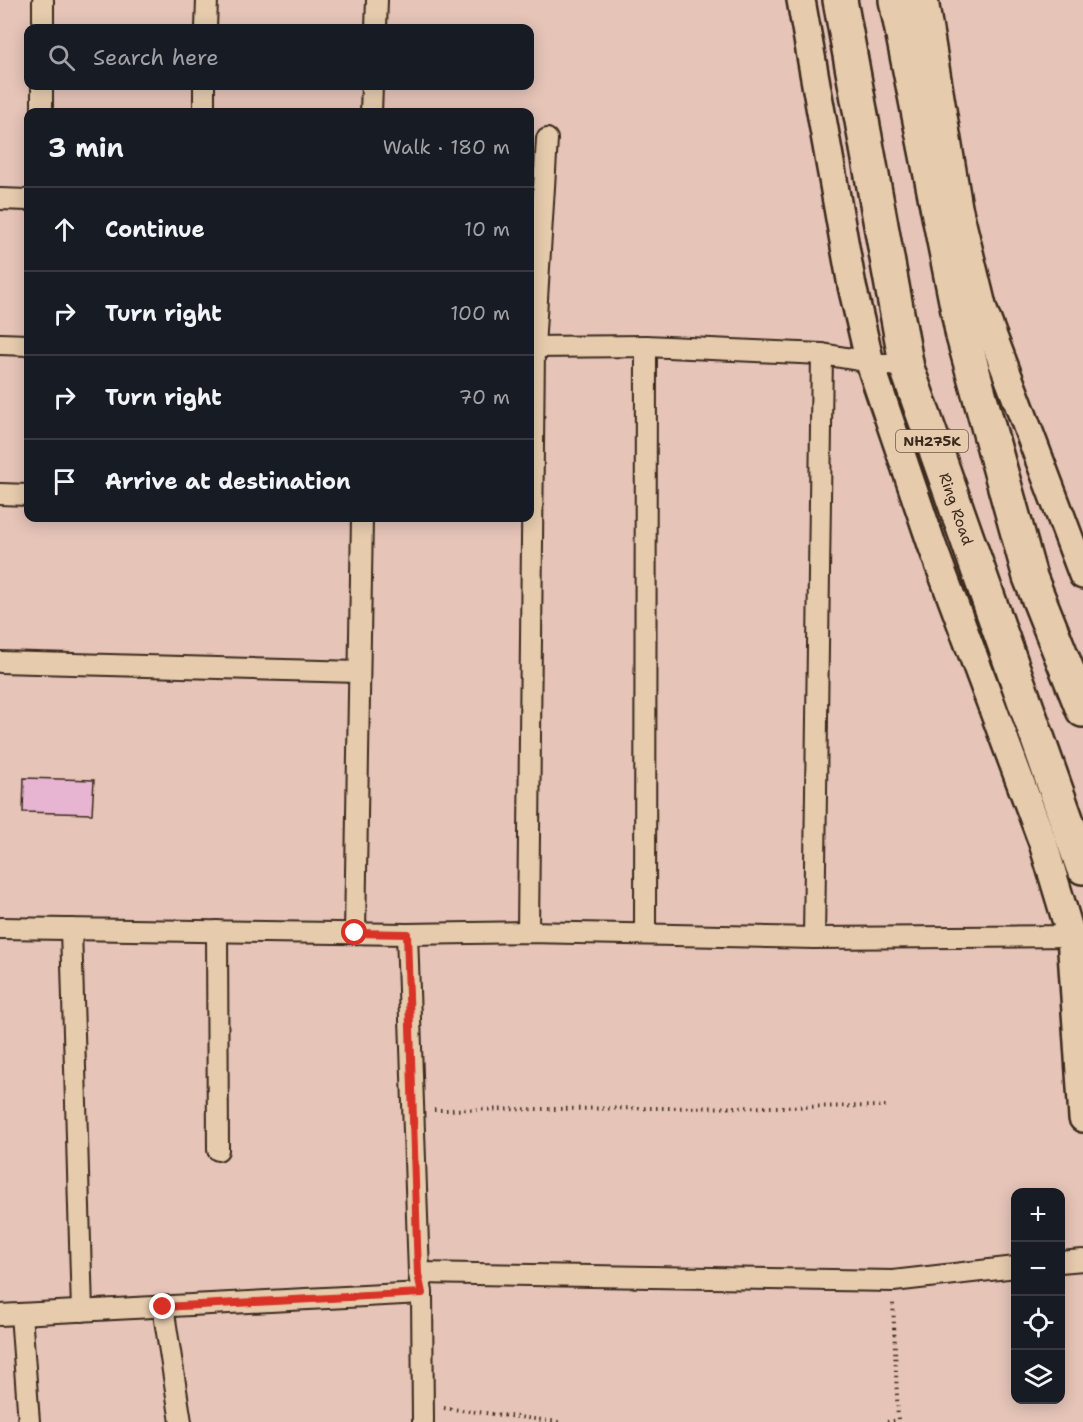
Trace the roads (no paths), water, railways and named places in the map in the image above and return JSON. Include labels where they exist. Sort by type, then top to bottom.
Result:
[{"type":"highway","name":"Ring Road","points":[[840,0],[907,368],[1083,867]]},
{"type":"highway","name":"NH275K","points":[[896,0],[963,336],[1030,577],[1083,710]]},
{"type":"street","points":[[43,0],[43,24]]},
{"type":"street","points":[[206,24],[207,0]]},
{"type":"street","points":[[375,24],[377,0]]},
{"type":"street","points":[[801,0],[842,231],[870,363],[933,548],[1077,936],[1083,1118]]},
{"type":"street","points":[[924,0],[958,207],[983,310],[1083,575]]},
{"type":"street","points":[[42,90],[42,108]]},
{"type":"street","points":[[204,90],[204,108]]},
{"type":"street","points":[[371,108],[372,90]]},
{"type":"street","points":[[534,319],[547,139]]},
{"type":"street","points":[[0,199],[24,200]]},
{"type":"street","points":[[0,344],[24,345]]},
{"type":"street","points":[[534,347],[645,346],[822,354],[907,368]]},
{"type":"street","points":[[645,346],[645,934]]},
{"type":"street","points":[[814,938],[822,354]]},
{"type":"street","points":[[0,494],[24,495]]},
{"type":"street","points":[[355,933],[362,522]]},
{"type":"street","points":[[528,932],[531,522]]},
{"type":"street","points":[[0,662],[359,672]]},
{"type":"street","points":[[0,928],[407,934],[528,932],[814,938],[1077,936]]},
{"type":"street","points":[[70,929],[82,1311]]},
{"type":"street","points":[[217,931],[218,1150]]},
{"type":"street","points":[[407,934],[423,1414]]},
{"type":"street","points":[[1065,1262],[1083,1260]]},
{"type":"street","points":[[0,1315],[163,1307],[420,1283],[893,1281],[1011,1268]]},
{"type":"street","points":[[163,1307],[181,1422]]},
{"type":"street","points":[[21,1314],[29,1422]]}]
